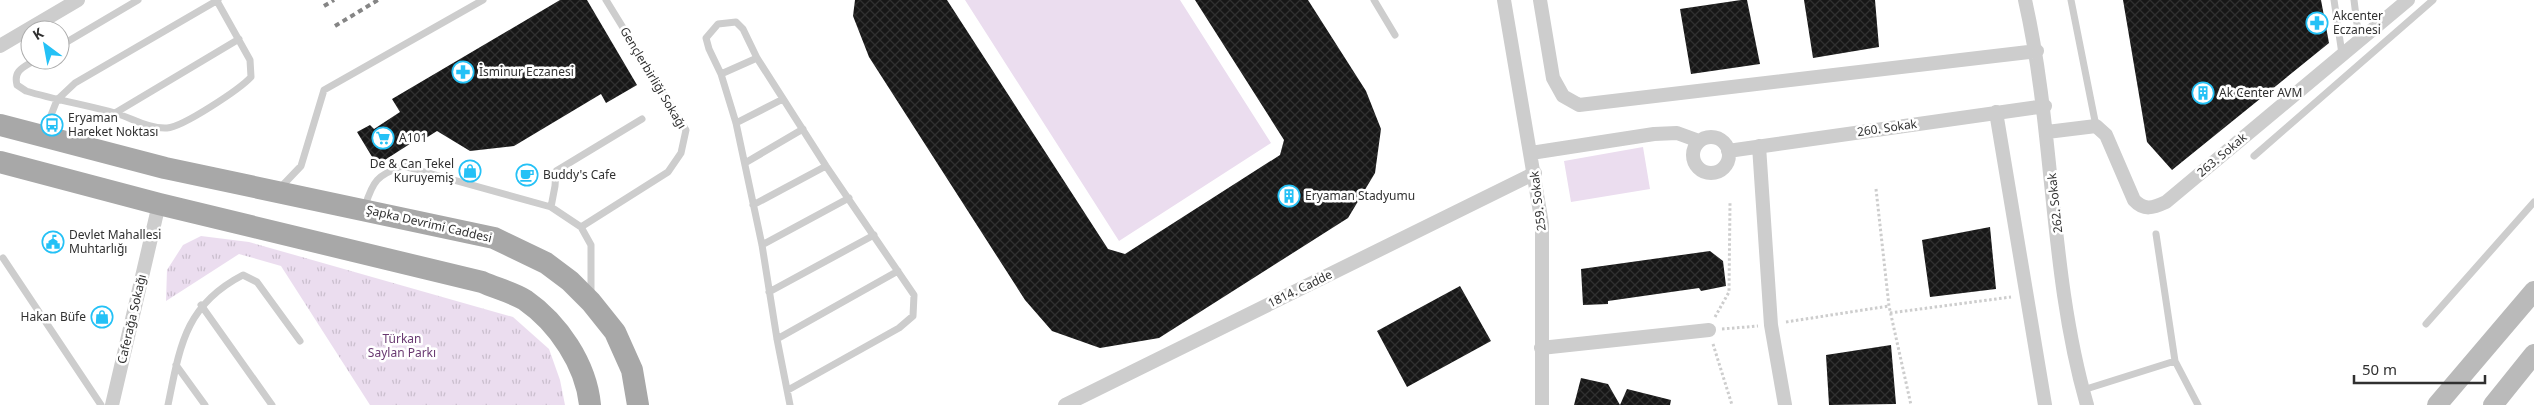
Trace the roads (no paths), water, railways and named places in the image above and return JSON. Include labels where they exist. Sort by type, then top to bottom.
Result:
[{"type":"main road","name":"Şapka Devrimi Caddesi","points":[[0,125],[165,168],[494,238],[546,263],[570,281],[590,302],[615,332],[632,370],[638,405]]},
{"type":"main road","points":[[0,162],[158,204],[482,282],[524,299],[550,321],[565,340],[580,368],[590,405]]},
{"type":"main road","points":[[158,204],[165,168]]},
{"type":"main road","points":[[2437,405],[2534,290]]},
{"type":"main road","points":[[2493,405],[2534,354]]},
{"type":"street","points":[[0,46],[78,0]]},
{"type":"street","name":"259. Sokak","points":[[1504,0],[1535,173],[1542,224],[1542,405]]},
{"type":"street","points":[[1540,0],[1553,78],[1563,96],[1579,105],[2037,51]]},
{"type":"street","name":"262. Sokak","points":[[2025,0],[2037,51],[2045,106],[2065,302],[2082,390],[2087,405]]},
{"type":"street","name":"263. Sokak","points":[[2096,126],[2106,135],[2134,200],[2139,205],[2148,208],[2157,207],[2166,202],[2408,0]]},
{"type":"street","name":"260. Sokak","points":[[1728,151],[2045,106]]},
{"type":"street","points":[[1996,112],[2045,405]]},
{"type":"street","points":[[2047,132],[2096,126]]},
{"type":"street","points":[[1531,153],[1654,134],[1677,133],[1699,141]]},
{"type":"street","points":[[1711,137],[1717,138],[1726,145],[1729,157],[1724,167],[1714,172],[1702,171],[1698,168],[1693,157],[1695,145],[1699,141],[1711,137]]},
{"type":"street","points":[[1759,146],[1771,325],[1785,405]]},
{"type":"street","name":"1814. Cadde","points":[[1065,405],[1535,173]]},
{"type":"street","name":"Caferağa Sokağı","points":[[112,405],[158,204]]},
{"type":"street","points":[[1542,348],[1708,330]]},
{"type":"lane","points":[[70,40],[138,0]]},
{"type":"lane","points":[[20,69],[15,78],[17,85],[26,91],[57,100],[115,113],[153,126],[168,128],[180,124],[243,86],[251,77],[252,69],[239,39],[217,0],[75,83],[57,100],[43,136]]},
{"type":"lane","points":[[277,191],[300,166],[324,90],[483,0]]},
{"type":"lane","name":"Gençlerbirliği Sokağı","points":[[581,227],[668,172],[682,153],[686,130],[606,0]]},
{"type":"lane","points":[[1374,0],[1395,35]]},
{"type":"lane","points":[[2071,0],[2096,126]]},
{"type":"lane","points":[[2334,0],[2342,55]]},
{"type":"lane","points":[[2354,0],[2359,41]]},
{"type":"lane","points":[[2254,156],[2339,84],[2433,0]]},
{"type":"lane","points":[[788,390],[899,328],[913,316],[914,295],[783,99],[757,58],[744,29],[736,22],[718,24],[706,38],[721,74],[736,123],[762,245],[790,405]]},
{"type":"lane","points":[[115,113],[239,39]]},
{"type":"lane","points":[[721,74],[757,58]]},
{"type":"lane","points":[[736,123],[783,99]]},
{"type":"lane","points":[[551,208],[556,171],[642,119]]},
{"type":"lane","points":[[745,163],[803,129]]},
{"type":"lane","points":[[364,210],[372,184],[387,171],[403,166],[551,208],[581,227],[591,244],[590,302]]},
{"type":"lane","points":[[753,205],[826,166]]},
{"type":"lane","points":[[762,245],[849,198]]},
{"type":"lane","points":[[2426,324],[2534,202]]},
{"type":"lane","points":[[2156,234],[2175,361],[2198,405]]},
{"type":"lane","points":[[769,292],[874,235]]},
{"type":"lane","points":[[3,258],[101,405]]},
{"type":"lane","points":[[777,339],[898,271]]},
{"type":"lane","points":[[168,405],[176,365],[189,327],[201,305],[223,285],[243,275],[257,282],[300,341]]},
{"type":"lane","points":[[201,305],[272,405]]},
{"type":"lane","points":[[2082,390],[2175,361]]},
{"type":"lane","points":[[176,365],[205,405]]},
{"type":"railway","points":[[324,6],[334,0]]},
{"type":"railway","points":[[335,26],[378,0]]},
{"type":"place","name":"Akcenter Eczanesi","points":[[2317,23]]},
{"type":"place","name":"İsminur Eczanesi","points":[[463,72]]},
{"type":"place","name":"Ak Center AVM","points":[[2203,93]]},
{"type":"place","name":"Eryaman Hareket Noktası","points":[[52,125]]},
{"type":"place","name":"A101","points":[[383,138]]},
{"type":"place","name":"De & Can Tekel Kuruyemiş","points":[[470,171]]},
{"type":"place","name":"Buddy's Cafe","points":[[527,175]]},
{"type":"place","name":"Eryaman Stadyumu","points":[[1289,196]]},
{"type":"place","name":"Devlet Mahallesi Muhtarlığı","points":[[53,242]]},
{"type":"place","name":"Hakan Büfe","points":[[102,317]]},
{"type":"park label","name":"Türkan Saylan Parkı","points":[[402,346]]}]
